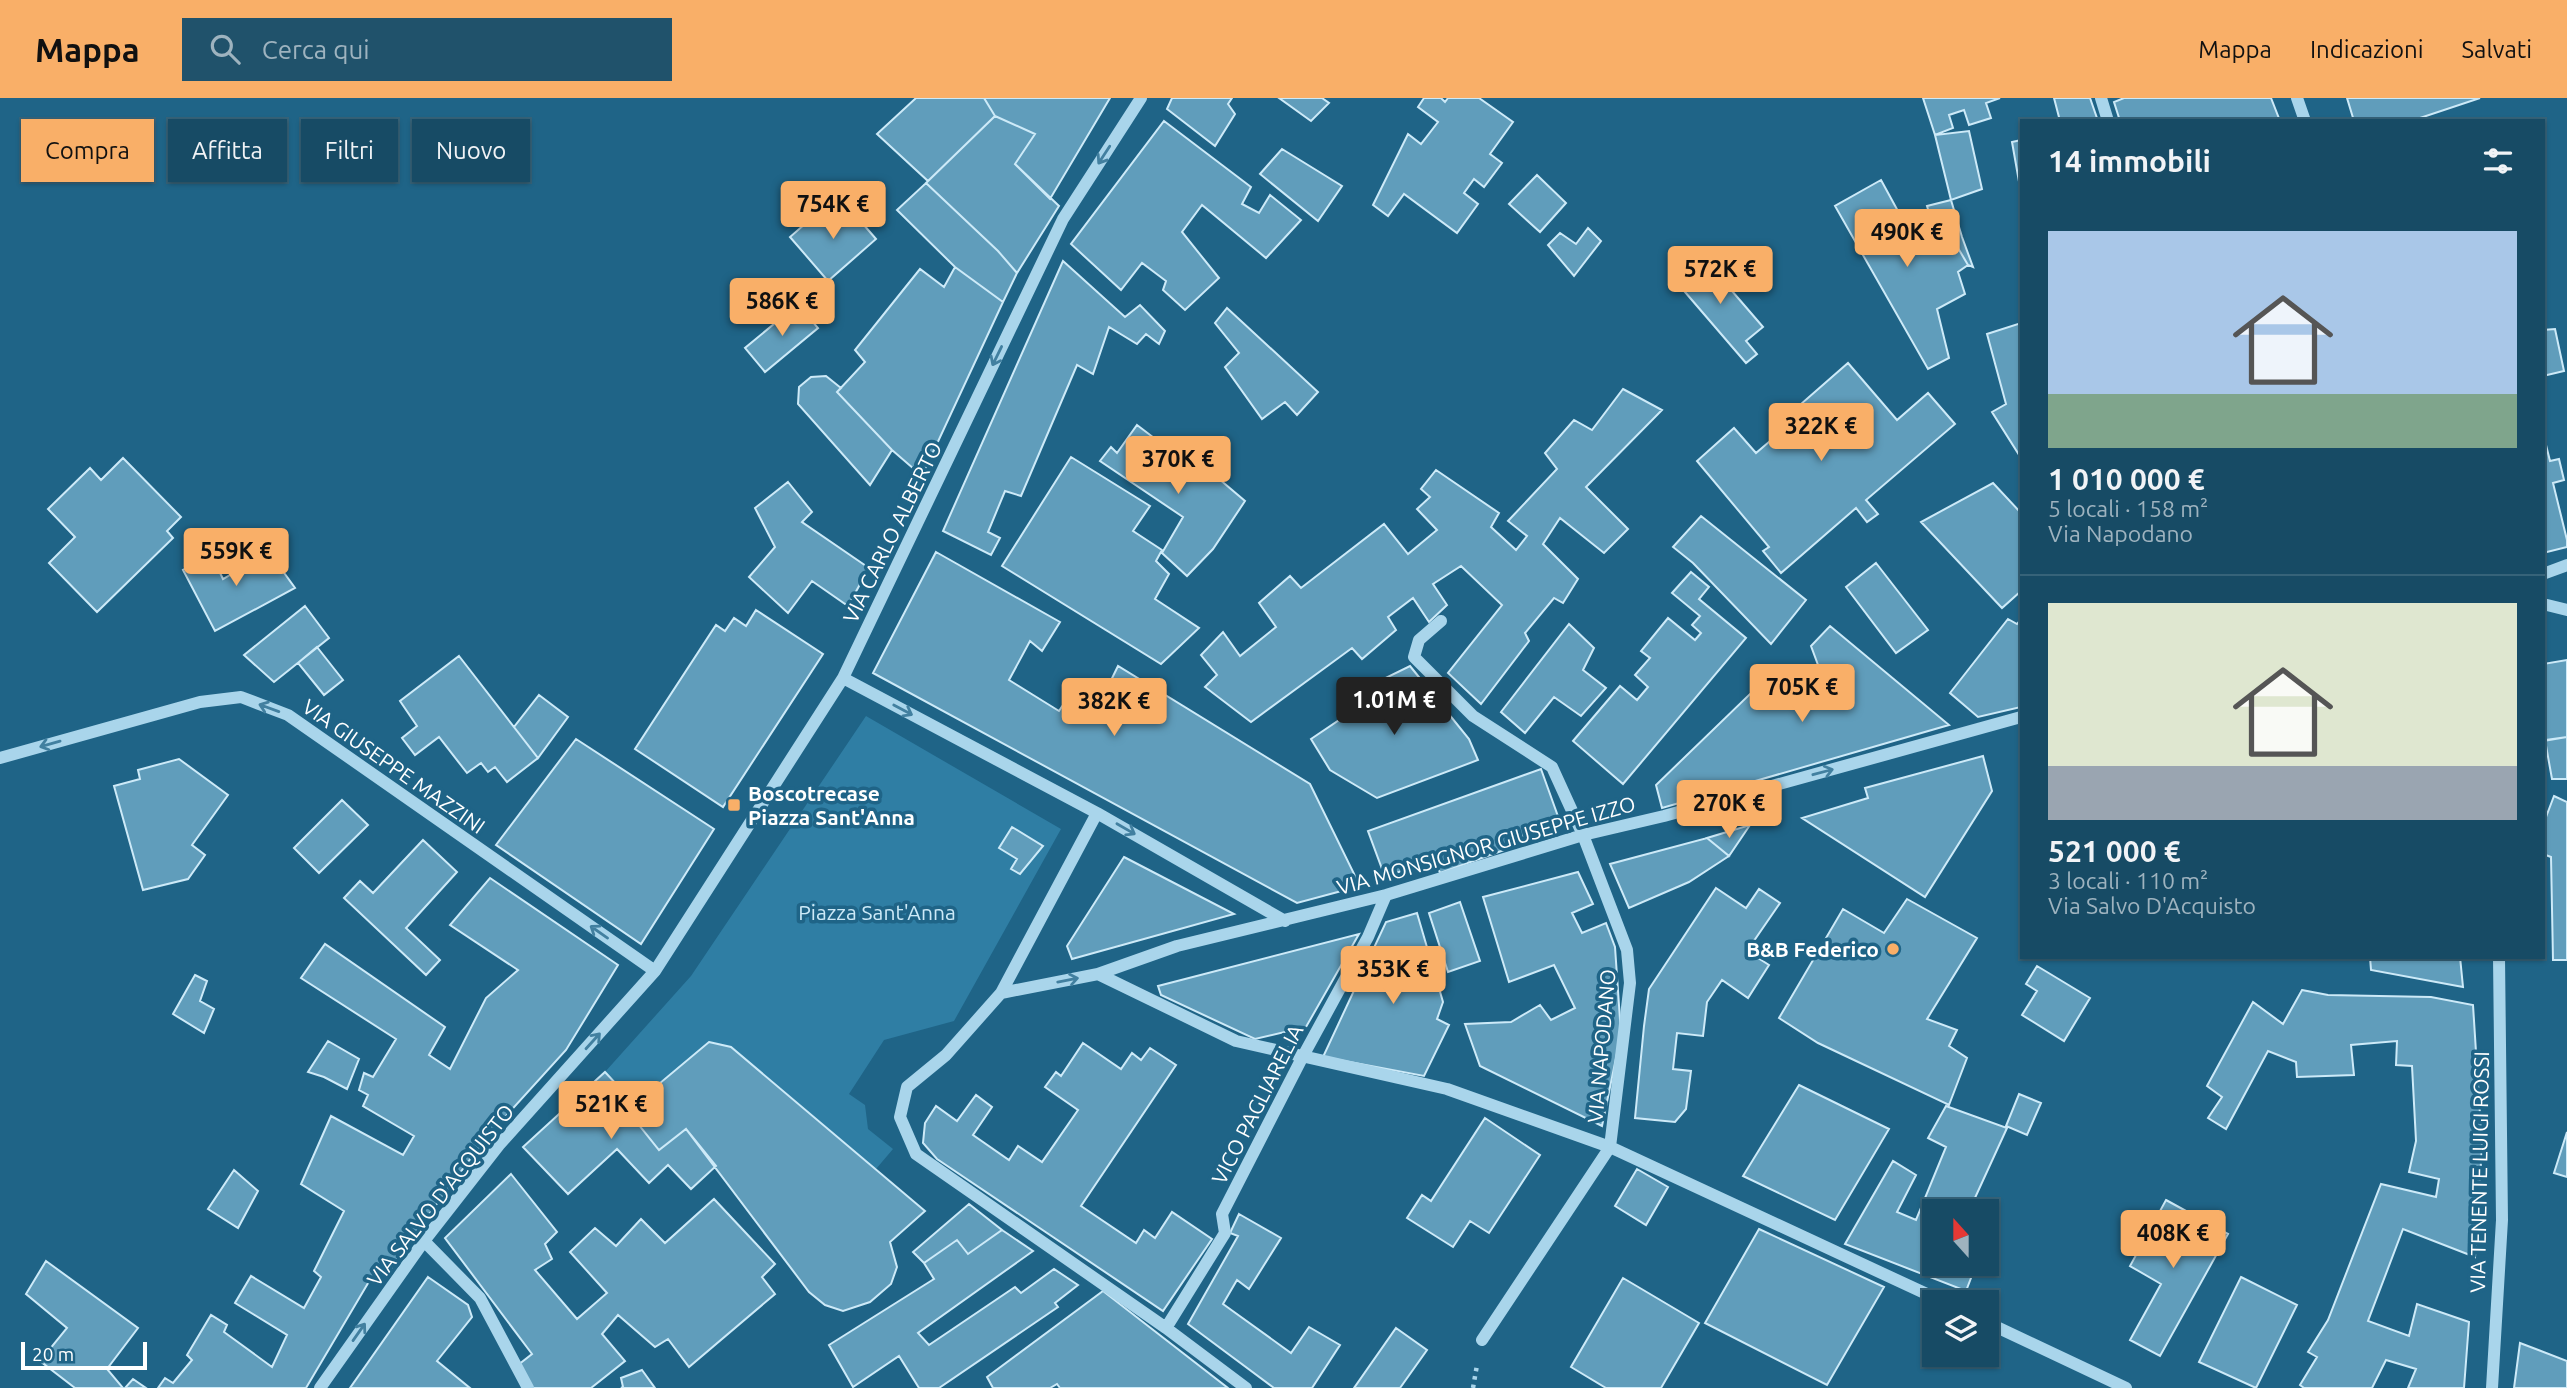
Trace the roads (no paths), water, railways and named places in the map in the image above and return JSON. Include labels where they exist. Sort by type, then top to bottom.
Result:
[{"type":"street","name":"VIA CARLO ALBERTO","points":[[655,971],[843,678],[1063,219],[1141,98]]},
{"type":"street","points":[[2101,98],[2107,119]]},
{"type":"street","points":[[2297,98],[2304,119]]},
{"type":"street","points":[[2545,573],[2567,565]]},
{"type":"street","points":[[2545,604],[2567,610]]},
{"type":"street","name":"VIA NAPODANO","points":[[1441,621],[1419,640],[1414,657],[1473,716],[1552,767],[1583,835],[1627,950],[1630,983],[1610,1147],[1482,1340]]},
{"type":"street","points":[[843,678],[1097,813],[1285,921]]},
{"type":"street","name":"VIA GIUSEPPE MAZZINI","points":[[0,758],[200,702],[241,698],[288,715],[655,971]]},
{"type":"street","name":"VIA MONSIGNOR GIUSEPPE IZZO","points":[[1000,993],[1098,974],[1177,946],[1386,895],[1583,835],[1664,816],[2020,717]]},
{"type":"street","points":[[1097,813],[1000,993],[946,1055],[907,1087],[900,1117],[916,1154],[1166,1328],[1246,1388]]},
{"type":"street","name":"VICO PAGLIARELIA","points":[[1166,1328],[1225,1233],[1222,1214],[1368,937],[1386,895]]},
{"type":"street","name":"VIA TENENTE LUIGI ROSSI","points":[[2492,1388],[2502,1220],[2499,959]]},
{"type":"street","name":"VIA SALVO D'ACQUISTO","points":[[320,1388],[424,1241],[499,1145],[655,971]]},
{"type":"street","name":"VIA NAPODANO","points":[[1098,974],[1236,1041],[1447,1089],[1610,1147],[1922,1292]]},
{"type":"street","points":[[424,1241],[480,1298],[528,1388]]},
{"type":"street","points":[[1999,1328],[2126,1388]]},
{"type":"place","name":"Boscotrecase Piazza Sant'Anna","points":[[734,805]]},
{"type":"place","name":"B&B Federico","points":[[1893,949]]},
{"type":"park label","name":"Piazza Sant'Anna","points":[[877,912]]}]
